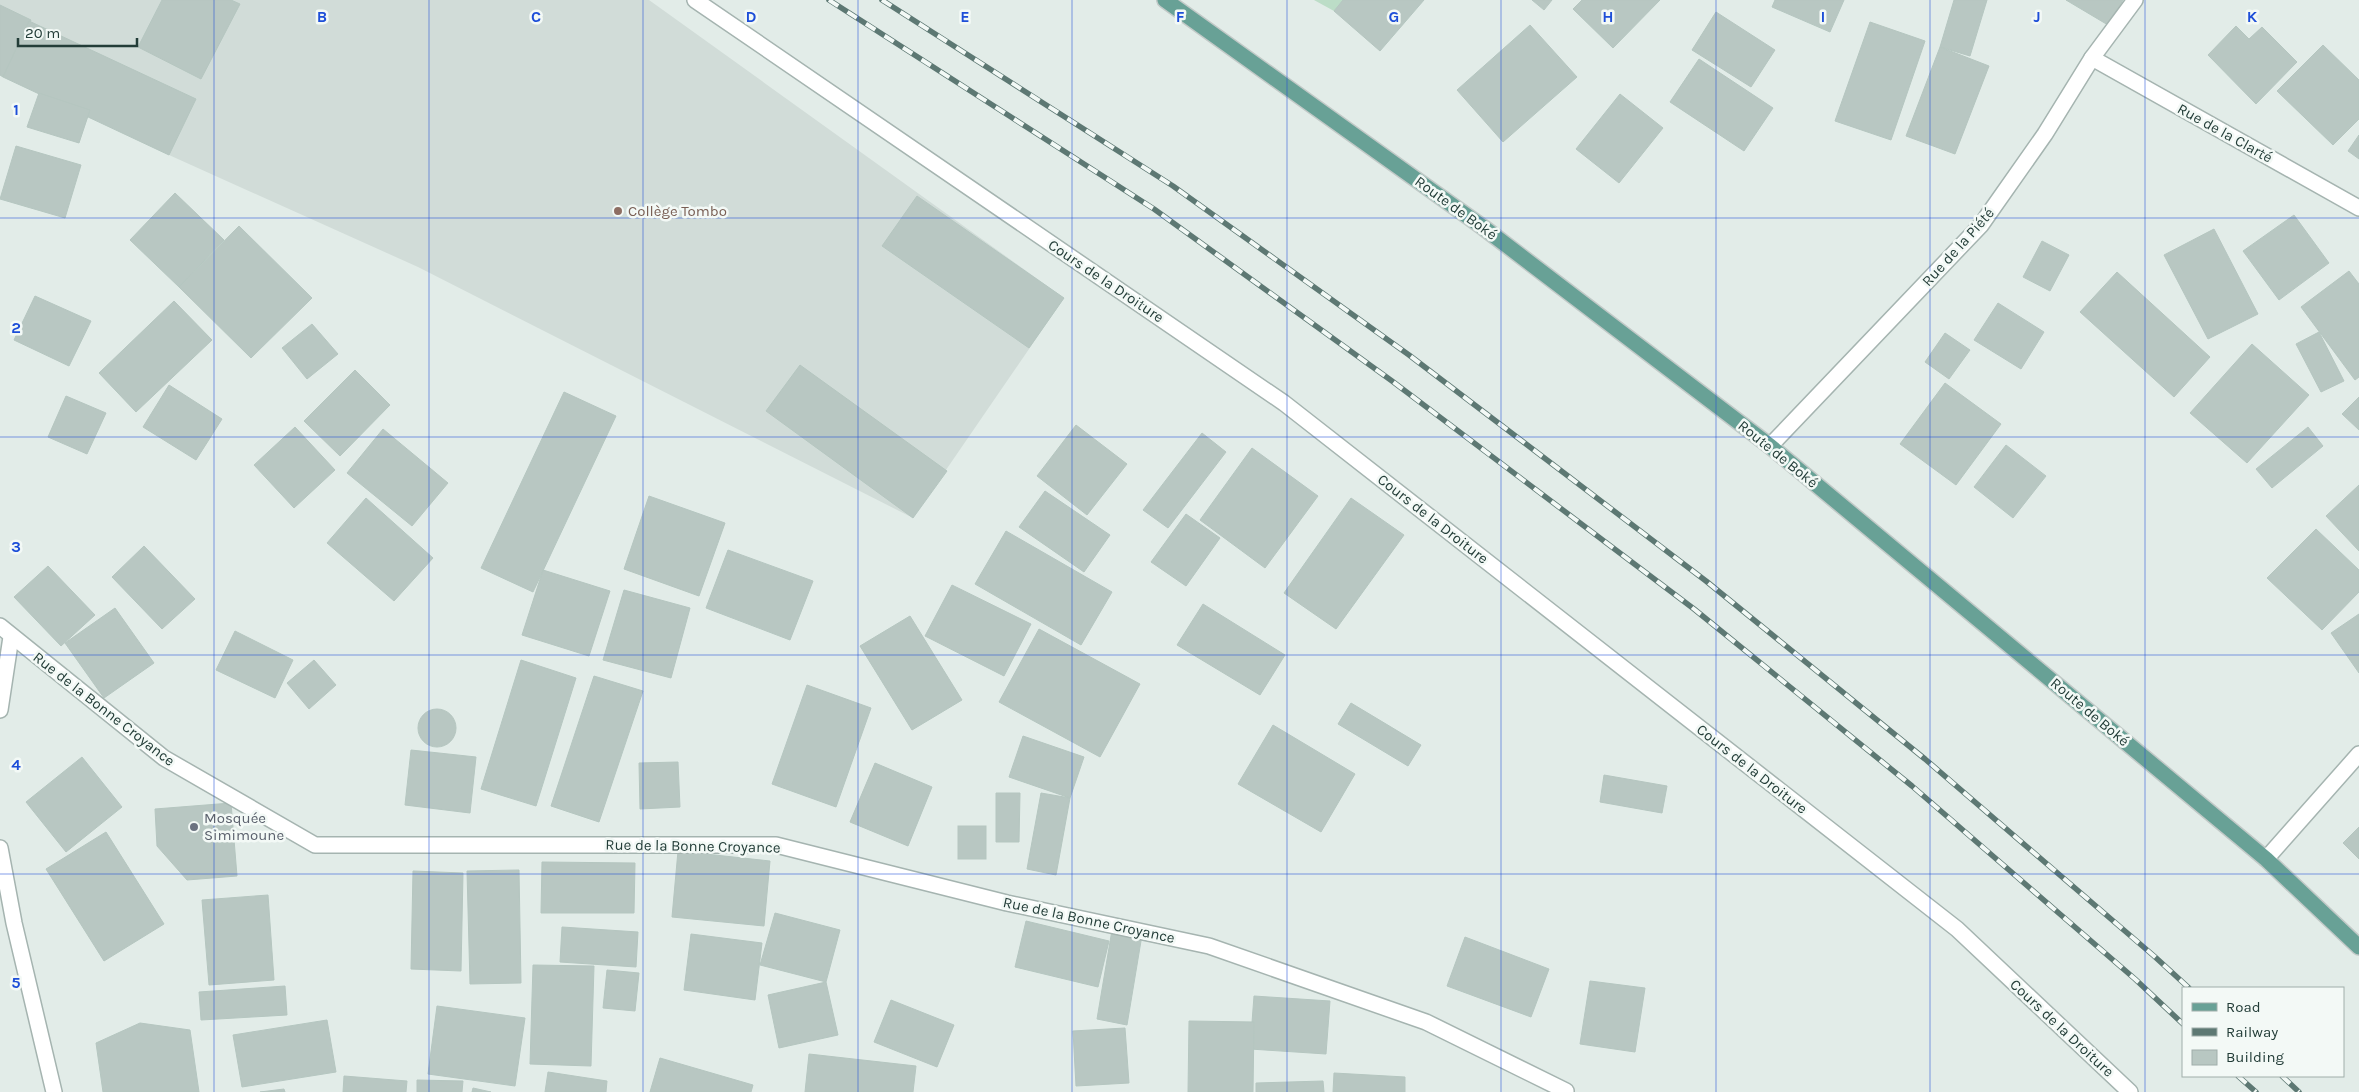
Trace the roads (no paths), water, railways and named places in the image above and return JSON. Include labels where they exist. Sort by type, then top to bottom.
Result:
[{"type":"main road","name":"Route de Boké","points":[[1165,0],[1484,228],[1770,446],[2266,859],[2359,947]]},
{"type":"street","name":"Cours de la Droiture","points":[[695,0],[1284,403],[1957,929],[2130,1092]]},
{"type":"street","name":"Rue de la Piété","points":[[1770,446],[1981,225],[2045,134],[2092,58],[2135,0]]},
{"type":"street","name":"Rue de la Clarté","points":[[2092,58],[2359,208]]},
{"type":"street","name":"Rue de la Bonne Croyance","points":[[0,626],[11,637],[164,758],[315,845],[776,845],[1007,904],[1209,946],[1426,1022],[1566,1091]]},
{"type":"street","points":[[0,710],[11,637]]},
{"type":"street","points":[[2266,859],[2359,754]]},
{"type":"street","points":[[0,848],[14,923],[54,1092]]},
{"type":"railway","points":[[829,0],[1154,209],[1392,381],[1694,609],[1912,786],[2135,979],[2182,1023]]},
{"type":"railway","points":[[882,0],[1173,186],[1409,355],[1706,581],[1925,759],[2188,987]]},
{"type":"railway","points":[[2239,1077],[2256,1092]]},
{"type":"railway","points":[[2283,1077],[2299,1092]]},
{"type":"place","name":"Collège Tombo","points":[[618,211]]},
{"type":"place","name":"Mosquée Simimoune","points":[[194,827]]}]
